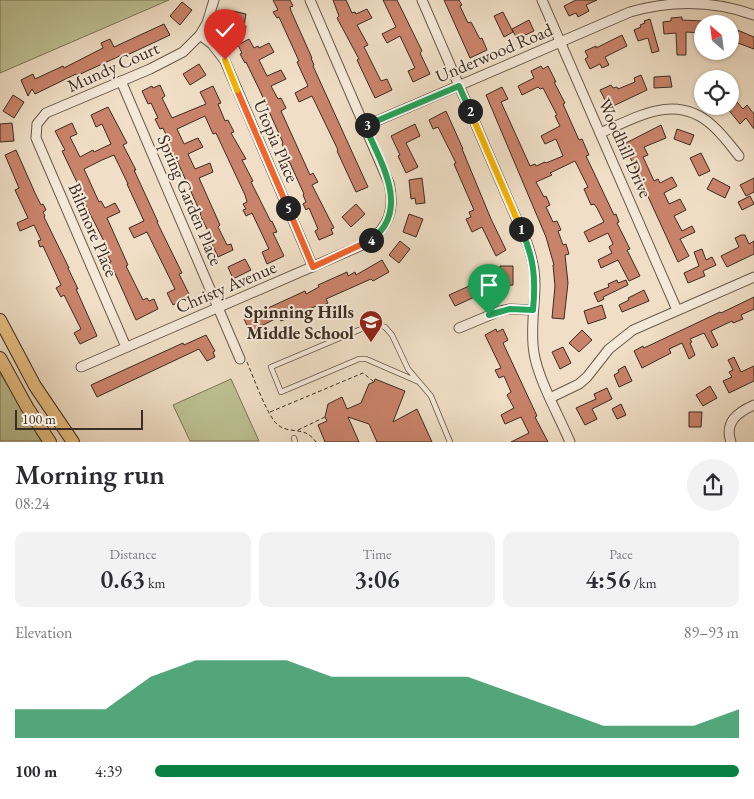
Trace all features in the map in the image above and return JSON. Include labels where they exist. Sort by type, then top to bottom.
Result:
[{"type":"main road","points":[[0,320],[35,386],[73,442]]},
{"type":"main road","points":[[0,358],[50,442]]},
{"type":"street","points":[[200,35],[207,23],[214,0]]},
{"type":"street","points":[[310,0],[365,126]]},
{"type":"street","points":[[422,0],[532,256],[535,282],[533,352],[537,367],[570,442]]},
{"type":"street","name":"Woodhill Drive","points":[[542,0],[677,310]]},
{"type":"street","name":"Underwood Road","points":[[365,126],[630,12],[667,3],[684,2],[714,4],[754,15]]},
{"type":"street","name":"Mundy Court","points":[[37,124],[46,113],[173,58],[192,44],[200,35]]},
{"type":"street","name":"Utopia Place","points":[[200,35],[212,44],[225,60],[313,267]]},
{"type":"street","name":"Spring Garden Place","points":[[121,82],[240,359]]},
{"type":"street","points":[[600,133],[650,111],[669,108],[693,113],[712,125],[739,156]]},
{"type":"street","name":"Biltmore Place","points":[[37,124],[36,138],[126,347]]},
{"type":"street","name":"Christy Avenue","points":[[81,367],[367,243],[381,231],[390,212],[391,192],[365,126]]},
{"type":"street","points":[[550,398],[583,381],[609,349],[640,327],[754,277]]},
{"type":"street","points":[[459,328],[500,311],[510,309],[533,310]]},
{"type":"street","points":[[731,442],[729,431],[733,418],[754,405]]},
{"type":"lane","points":[[419,382],[366,359],[359,359],[281,392],[271,368],[376,324],[385,327],[392,335],[408,369],[431,396],[450,442]]},
{"type":"path","points":[[240,359],[247,362],[278,426],[288,430],[308,433],[316,442]]},
{"type":"path","points":[[270,412],[363,373],[374,382]]},
{"type":"path","points":[[297,430],[325,417]]},
{"type":"green space","points":[[0,0],[169,0],[0,73]]},
{"type":"green space","points":[[0,373],[41,441],[0,441]]},
{"type":"green space","points":[[231,379],[259,441],[190,441],[173,405]]},
{"type":"building","points":[[273,0],[290,0],[293,6],[290,7],[291,11],[312,58],[313,66],[368,187],[356,192],[312,96],[299,102],[295,93],[308,86],[279,17],[277,18],[273,12],[278,10]]},
{"type":"building","points":[[333,0],[346,0],[352,13],[355,12],[356,14],[367,9],[372,18],[357,25],[368,45],[364,47],[381,81],[387,79],[392,90],[375,98],[357,60],[359,59],[337,18],[339,16]]},
{"type":"building","points":[[383,0],[397,0],[422,51],[420,53],[430,74],[413,82],[408,71],[415,68],[400,36],[387,43],[382,34],[396,27]]},
{"type":"building","points":[[444,0],[459,0],[468,23],[471,22],[480,39],[482,38],[487,50],[470,58]]},
{"type":"building","points":[[576,0],[597,0],[586,5],[589,11],[578,17],[576,13],[569,16],[564,6]]},
{"type":"building","points":[[182,2],[192,10],[180,25],[170,16]]},
{"type":"building","points":[[233,11],[246,14],[245,33],[228,29]]},
{"type":"building","points":[[503,12],[513,32],[504,37],[494,16]]},
{"type":"building","points":[[682,17],[682,20],[694,21],[694,32],[686,32],[686,55],[677,55],[676,33],[664,34],[663,22],[671,21],[671,18]]},
{"type":"building","points":[[650,19],[659,51],[652,53],[648,38],[638,41],[634,30],[641,27],[640,25],[645,23],[644,21]]},
{"type":"building","points":[[529,20],[534,31],[517,39],[512,29]]},
{"type":"building","points":[[164,24],[170,35],[125,56],[124,54],[76,76],[76,74],[35,94],[32,89],[28,96],[21,80],[33,74],[35,79],[63,66],[64,68],[103,48],[101,43],[110,39],[114,47]]},
{"type":"building","points":[[739,31],[754,37],[754,49],[739,43]]},
{"type":"building","points":[[622,35],[627,46],[605,57],[609,65],[602,68],[600,64],[590,69],[585,59],[588,57],[585,51],[596,46],[596,48]]},
{"type":"building","points":[[249,39],[254,48],[258,46],[259,48],[269,43],[274,52],[259,60],[267,76],[281,70],[286,79],[271,86],[278,99],[281,98],[286,108],[281,111],[310,175],[313,173],[318,182],[312,185],[334,228],[331,229],[333,234],[319,240],[315,231],[318,229],[309,208],[306,210],[303,204],[306,202],[304,194],[289,161],[287,162],[282,152],[285,151],[283,143],[261,93],[240,54],[242,53],[238,45]]},
{"type":"building","points":[[199,64],[206,75],[190,85],[183,74]]},
{"type":"building","points":[[541,66],[543,69],[548,66],[556,82],[554,82],[565,103],[563,104],[579,140],[582,139],[589,155],[586,156],[614,215],[616,214],[619,222],[617,223],[630,249],[627,250],[640,276],[629,281],[618,260],[601,268],[598,260],[612,253],[609,247],[613,244],[608,233],[589,242],[584,232],[604,222],[594,204],[591,205],[584,189],[588,187],[575,161],[550,173],[552,175],[536,182],[544,197],[546,196],[550,205],[546,207],[553,222],[557,221],[561,230],[558,231],[563,245],[566,244],[569,254],[565,255],[568,283],[564,319],[552,318],[555,286],[554,265],[546,237],[486,95],[502,87],[508,99],[501,102],[530,166],[546,163],[563,156],[556,139],[545,144],[541,136],[560,126],[555,116],[557,115],[543,88],[540,89],[538,87],[522,95],[518,86],[534,78],[531,71]]},
{"type":"building","points":[[641,75],[647,90],[609,108],[600,90],[611,85],[613,88],[617,87],[618,89],[635,82],[634,78]]},
{"type":"building","points":[[670,76],[672,87],[654,88],[654,77]]},
{"type":"building","points":[[160,85],[165,96],[162,98],[172,118],[206,104],[200,92],[213,86],[221,103],[218,104],[225,121],[228,120],[234,132],[231,133],[246,159],[242,160],[253,181],[251,182],[277,232],[273,233],[284,256],[267,264],[262,252],[269,249],[252,213],[246,216],[243,210],[246,209],[243,204],[247,202],[245,195],[216,133],[213,134],[205,116],[177,129],[184,144],[198,138],[203,147],[188,154],[195,169],[210,163],[213,172],[199,178],[220,225],[218,227],[227,245],[231,244],[233,250],[218,257],[210,240],[212,239],[174,154],[172,155],[167,144],[170,143],[163,128],[160,129],[155,119],[158,118],[151,103],[148,104],[142,91],[152,86],[153,88]]},
{"type":"building","points":[[13,95],[24,102],[14,118],[3,111]]},
{"type":"building","points":[[739,104],[743,109],[747,105],[754,114],[754,129],[746,118],[740,124],[733,115],[739,115]]},
{"type":"building","points":[[108,107],[127,143],[123,145],[182,273],[179,274],[190,296],[173,305],[167,293],[175,289],[147,232],[134,238],[129,228],[144,221],[114,155],[102,160],[84,169],[99,202],[101,201],[105,208],[115,203],[120,212],[107,218],[128,265],[126,266],[143,300],[147,298],[149,301],[154,299],[158,309],[136,320],[109,263],[111,262],[107,254],[110,253],[84,202],[86,201],[62,151],[65,150],[55,131],[72,123],[77,134],[70,137],[80,157],[93,150],[94,152],[111,144],[102,124],[96,127],[91,115]]},
{"type":"building","points":[[446,111],[506,250],[496,256],[482,227],[472,232],[466,219],[471,217],[469,212],[474,210],[454,164],[456,163],[438,127],[433,129],[429,120]]},
{"type":"building","points":[[12,123],[14,141],[0,142],[0,124]]},
{"type":"building","points":[[415,124],[420,136],[406,143],[418,167],[406,173],[391,136]]},
{"type":"building","points":[[661,125],[666,138],[644,147],[648,155],[643,157],[654,181],[658,179],[660,183],[672,177],[677,186],[664,193],[669,204],[680,199],[686,210],[674,216],[682,231],[692,226],[695,232],[680,239],[689,256],[678,262],[624,144]]},
{"type":"building","points":[[677,129],[694,135],[690,145],[674,139]]},
{"type":"building","points":[[16,150],[41,205],[43,204],[46,210],[43,212],[44,217],[69,268],[78,289],[76,289],[97,336],[80,344],[74,333],[81,329],[64,295],[61,297],[56,288],[61,285],[43,246],[40,247],[38,241],[41,240],[34,225],[20,231],[17,223],[28,218],[15,190],[19,188],[5,155]]},
{"type":"building","points":[[701,153],[710,171],[699,176],[690,158]]},
{"type":"building","points":[[422,178],[425,203],[416,204],[415,198],[411,199],[409,180]]},
{"type":"building","points":[[713,178],[730,187],[725,198],[707,189]]},
{"type":"building","points":[[754,178],[754,192],[746,196],[740,185]]},
{"type":"building","points":[[750,196],[754,204],[742,210],[738,202]]},
{"type":"building","points":[[356,204],[365,214],[351,227],[342,217]]},
{"type":"building","points":[[409,214],[423,219],[416,237],[403,232]]},
{"type":"building","points":[[745,235],[749,244],[754,241],[754,254],[727,267],[721,256],[739,247],[735,238]]},
{"type":"building","points":[[400,241],[410,249],[399,263],[389,255]]},
{"type":"building","points":[[702,249],[706,260],[712,257],[716,265],[703,271],[705,276],[688,283],[684,273],[699,266],[694,252]]},
{"type":"building","points":[[245,259],[251,270],[233,279],[228,267]]},
{"type":"building","points":[[382,260],[389,272],[373,281],[371,279],[326,299],[328,303],[320,307],[319,305],[281,321],[279,317],[261,326],[264,330],[252,336],[244,319],[305,291],[306,294],[319,287],[318,285],[347,272],[348,276],[355,272],[356,275]]},
{"type":"building","points":[[500,266],[513,266],[513,285],[500,286]]},
{"type":"building","points":[[487,278],[492,289],[455,306],[449,295]]},
{"type":"building","points":[[617,280],[618,283],[626,280],[628,285],[603,297],[604,299],[598,302],[594,293],[609,287],[608,284]]},
{"type":"building","points":[[644,290],[649,301],[622,312],[619,305]]},
{"type":"building","points":[[754,297],[754,309],[741,315],[743,319],[733,323],[732,321],[711,331],[718,345],[712,348],[704,333],[690,339],[695,355],[689,359],[682,343],[669,349],[671,353],[642,368],[634,351]]},
{"type":"building","points":[[602,305],[606,318],[588,324],[584,311]]},
{"type":"building","points":[[496,329],[497,332],[503,329],[508,340],[503,343],[548,442],[511,442],[529,433],[521,417],[505,424],[501,415],[514,408],[507,395],[511,392],[504,376],[499,378],[495,370],[501,368],[485,335]]},
{"type":"building","points":[[582,330],[592,340],[579,352],[569,343]]},
{"type":"building","points":[[206,335],[215,351],[213,352],[215,357],[207,361],[199,349],[97,397],[91,385],[183,343],[184,345]]},
{"type":"building","points":[[563,347],[571,363],[560,369],[552,352]]},
{"type":"building","points":[[734,357],[741,372],[754,366],[754,381],[729,393],[723,381],[732,377],[729,372],[733,370],[728,360]]},
{"type":"building","points":[[625,366],[632,381],[619,387],[614,375]]},
{"type":"building","name":"Spinning Hills Middle School","points":[[375,379],[405,391],[393,422],[417,409],[432,442],[377,442],[369,424],[348,417],[359,442],[325,442],[318,425],[327,421],[325,417],[328,404],[342,397],[347,409],[361,403],[369,384],[374,382]]},
{"type":"building","points":[[710,386],[717,398],[703,406],[696,395]]},
{"type":"building","points":[[607,388],[612,399],[592,409],[597,419],[585,425],[576,408],[596,399],[594,394]]},
{"type":"building","points":[[621,404],[626,415],[617,419],[612,409]]},
{"type":"building","points":[[689,412],[702,412],[701,427],[689,427]]},
{"type":"place","name":"Spinning Hills Middle School","points":[[371,343]]},
{"type":"route","points":[[225,60],[313,267],[367,243],[386,224],[392,202],[391,192],[365,126],[459,86],[527,243],[534,269],[533,310],[510,309],[489,315]]}]
